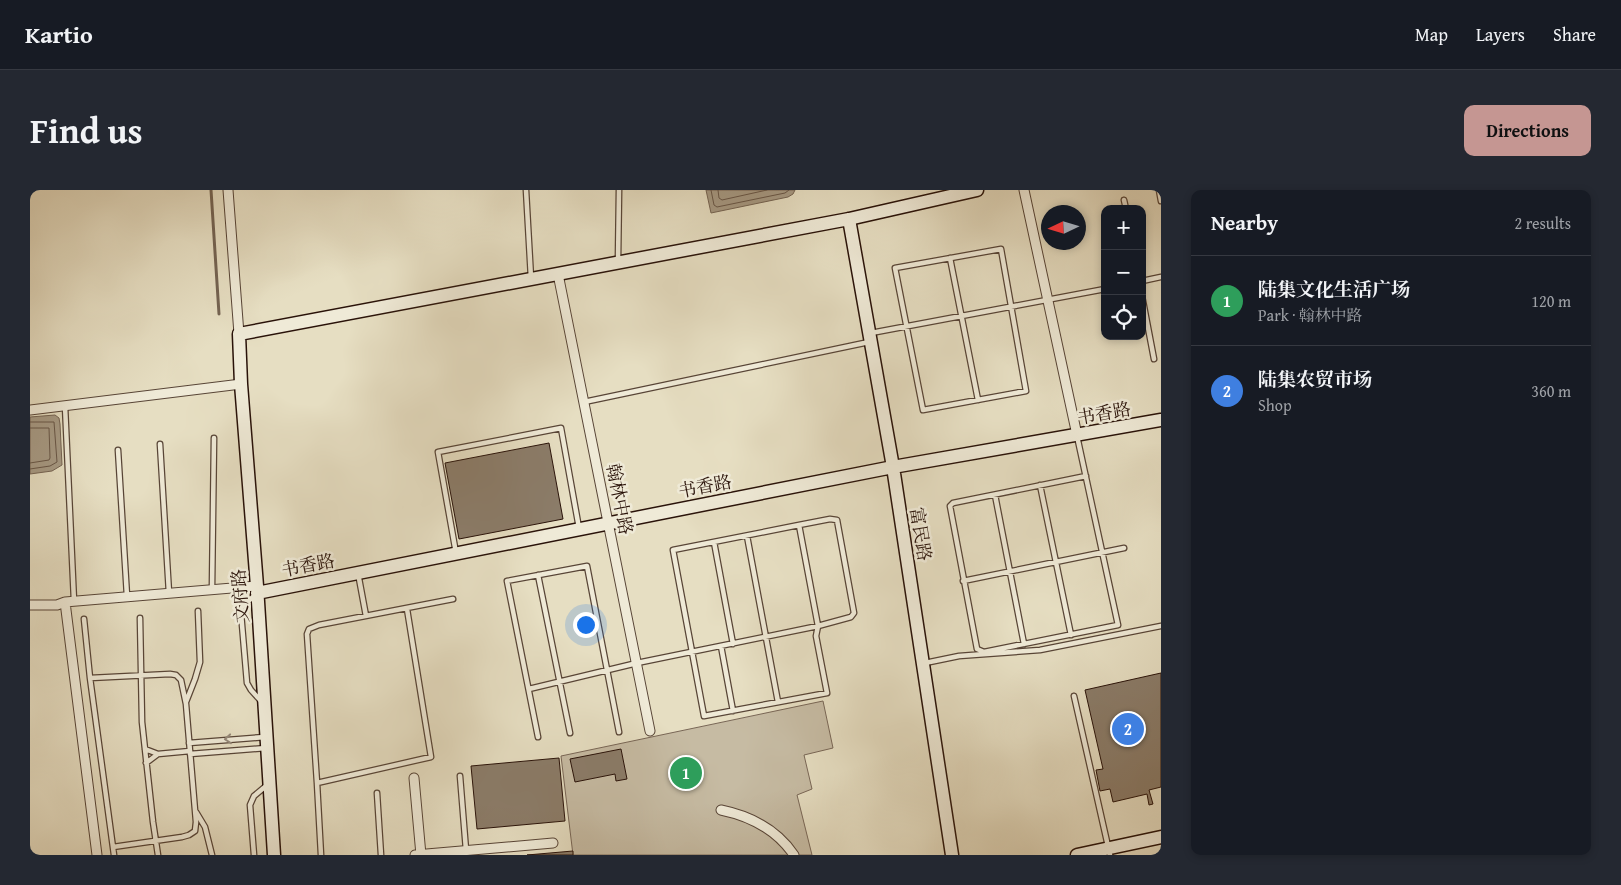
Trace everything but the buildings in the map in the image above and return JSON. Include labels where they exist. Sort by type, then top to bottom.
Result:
[{"type":"street","points":[[228,190],[239,334],[849,219],[978,190]]},
{"type":"street","points":[[1024,190],[1077,435]]},
{"type":"street","name":"富民路","points":[[849,219],[893,467],[952,855]]},
{"type":"street","name":"翰林中路","points":[[558,274],[650,731]]},
{"type":"street","name":"文府路","points":[[239,334],[274,855]]},
{"type":"street","points":[[30,410],[241,384]]},
{"type":"street","name":"书香路","points":[[257,590],[358,573],[893,467],[1161,420]]},
{"type":"street","points":[[30,605],[57,605],[69,601],[212,590],[257,590]]},
{"type":"street","points":[[69,601],[97,855]]},
{"type":"street","points":[[414,778],[421,855]]},
{"type":"street","points":[[721,810],[739,814],[765,827],[775,834],[794,855]]},
{"type":"street","points":[[1077,855],[1109,852],[1161,837]]},
{"type":"street","points":[[415,855],[553,842]]},
{"type":"lane","points":[[526,190],[531,279]]},
{"type":"lane","points":[[618,263],[619,190]]},
{"type":"lane","points":[[1159,190],[1161,201]]},
{"type":"lane","points":[[1124,200],[1125,205]]},
{"type":"lane","points":[[1001,249],[1026,391],[923,410],[895,268],[950,258],[1001,249]]},
{"type":"lane","points":[[950,258],[978,400]]},
{"type":"lane","points":[[1146,280],[1161,277]]},
{"type":"lane","points":[[584,402],[870,338],[906,327],[1101,290]]},
{"type":"lane","points":[[1146,317],[1154,359]]},
{"type":"lane","points":[[65,406],[69,601]]},
{"type":"lane","points":[[456,554],[438,452],[561,428],[579,529]]},
{"type":"lane","points":[[1077,435],[1086,476],[1102,552],[1118,625],[984,652],[977,649],[950,506],[953,503],[1086,476]]},
{"type":"lane","points":[[212,590],[214,438]]},
{"type":"lane","points":[[160,444],[169,593]]},
{"type":"lane","points":[[118,450],[127,596]]},
{"type":"lane","points":[[1040,485],[1071,635]]},
{"type":"lane","points":[[995,495],[1024,644]]},
{"type":"lane","points":[[528,690],[636,664],[692,652],[818,626],[847,619],[854,613],[837,520],[830,519],[799,525],[747,536],[673,550],[692,652],[704,716],[827,693],[816,636],[818,626],[799,525]]},
{"type":"lane","points":[[747,536],[778,702]]},
{"type":"lane","points":[[714,542],[733,644]]},
{"type":"lane","points":[[963,580],[1124,548]]},
{"type":"lane","points":[[538,737],[508,581],[587,566],[619,732]]},
{"type":"lane","points":[[358,573],[366,616]]},
{"type":"lane","points":[[538,575],[570,734]]},
{"type":"lane","points":[[322,855],[307,634],[309,630],[314,626],[453,599]]},
{"type":"lane","points":[[317,783],[431,757],[407,609]]},
{"type":"lane","points":[[186,704],[196,679],[200,662],[198,611]]},
{"type":"lane","points":[[140,618],[141,699],[146,763],[158,855]]},
{"type":"lane","points":[[84,619],[114,855]]},
{"type":"lane","points":[[924,664],[959,656],[1040,650],[1161,626]]},
{"type":"lane","points":[[721,646],[733,711]]},
{"type":"lane","points":[[90,678],[176,675],[181,680],[186,704],[195,831],[189,835],[113,847]]},
{"type":"lane","points":[[1074,696],[1109,852]]},
{"type":"lane","points":[[189,742],[267,742]]},
{"type":"lane","points":[[145,748],[158,754],[190,753],[267,742]]},
{"type":"lane","points":[[146,763],[158,754]]},
{"type":"lane","points":[[460,776],[466,850]]},
{"type":"lane","points":[[254,855],[250,805],[254,796],[269,783]]},
{"type":"lane","points":[[377,792],[381,855]]},
{"type":"lane","points":[[195,811],[205,827],[212,855]]},
{"type":"shaded area","points":[[823,701],[833,748],[804,755],[812,789],[797,795],[812,855],[573,855],[561,756]]},
{"type":"water","points":[[706,190],[795,190],[788,197],[711,213]]},
{"type":"water","points":[[55,415],[59,418],[60,424],[62,465],[52,471],[30,474],[30,417]]},
{"type":"waterway","points":[[211,190],[219,314]]},
{"type":"place","name":"陆集农贸市场","points":[[1128,729]]},
{"type":"place","name":"陆集文化生活广场","points":[[686,773]]}]
